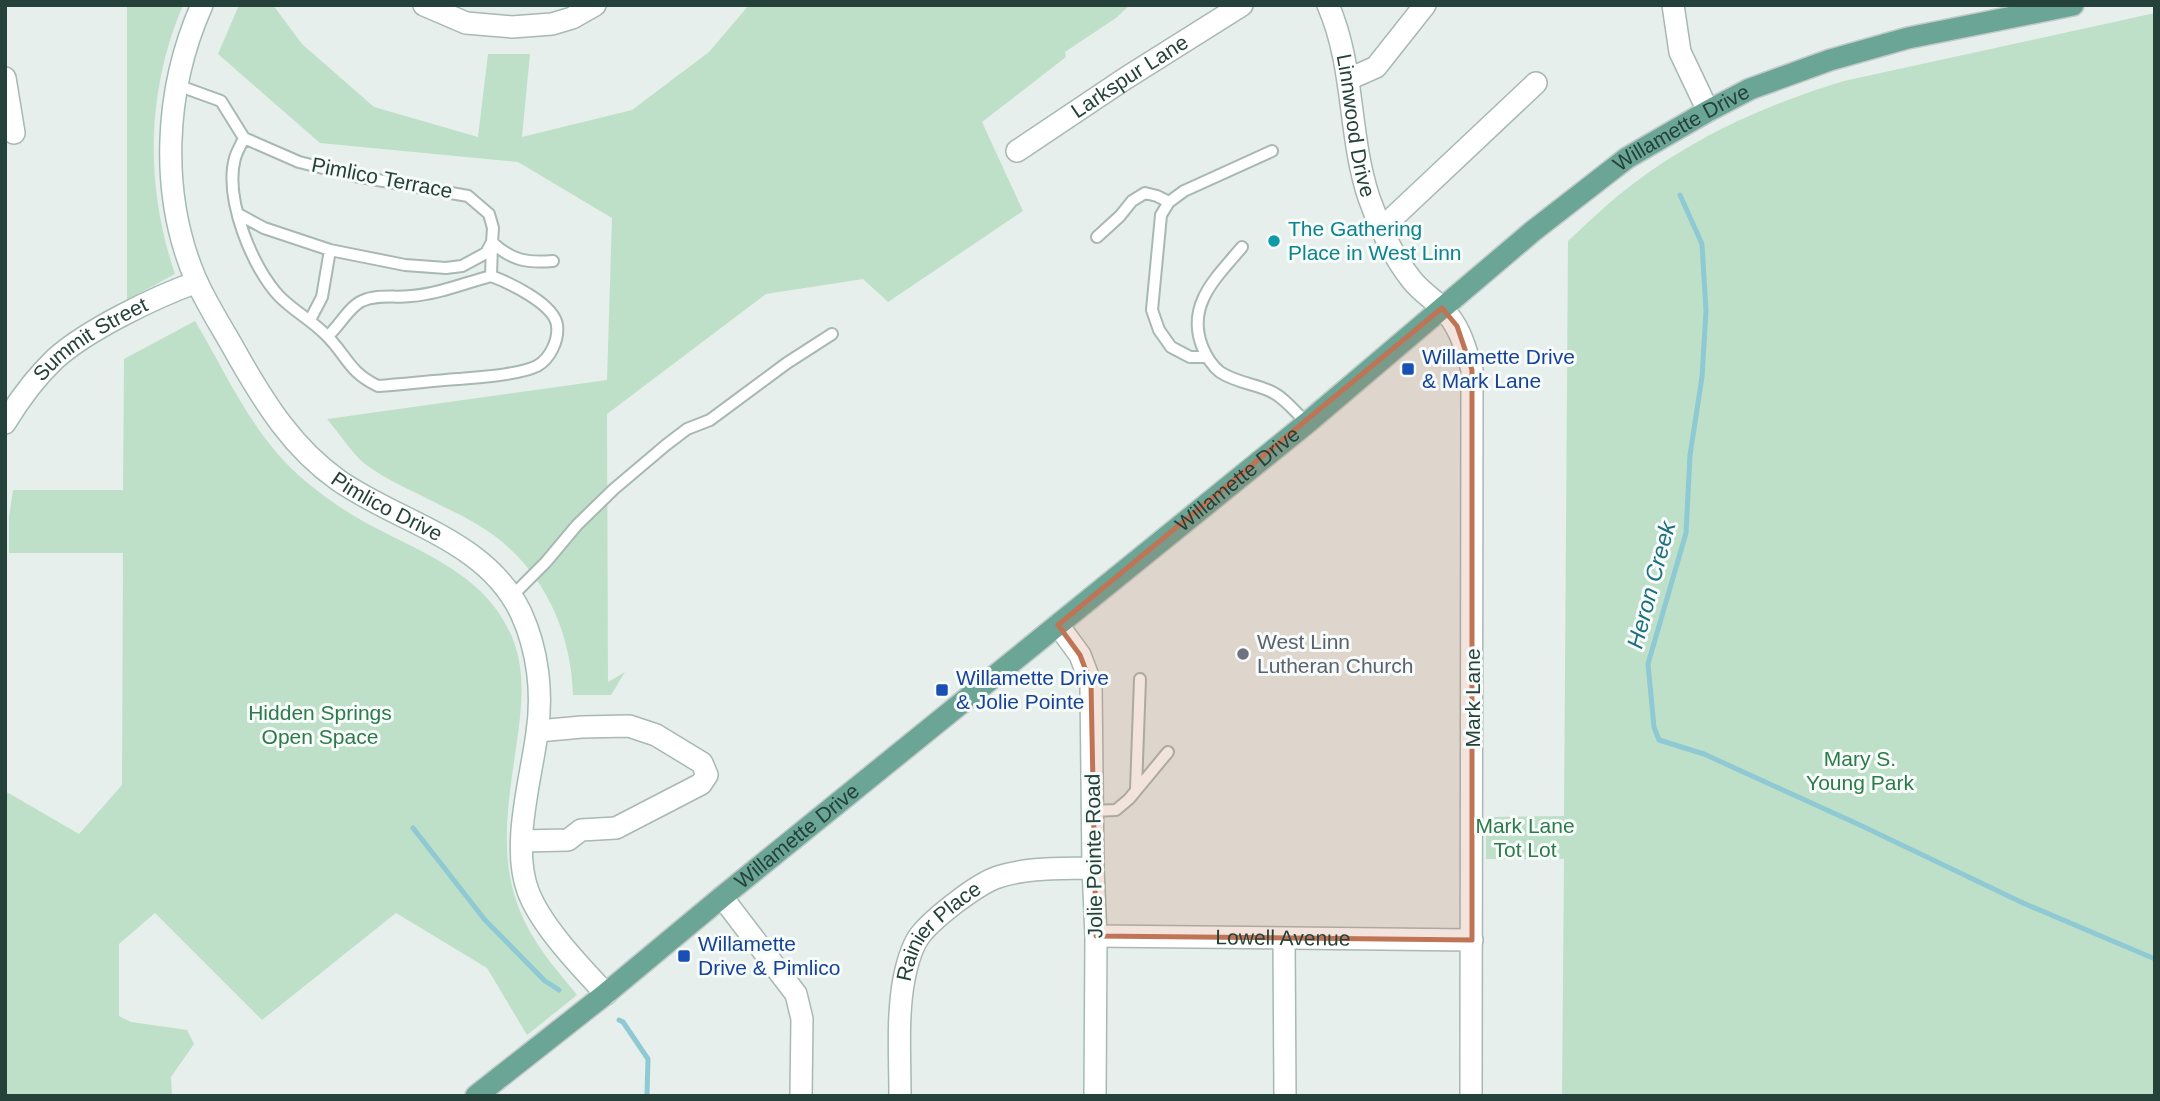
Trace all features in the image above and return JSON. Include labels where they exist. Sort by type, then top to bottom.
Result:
[{"type":"main road","name":"Willamette Drive","points":[[476,1096],[606,994],[1307,423],[1533,231],[1616,166],[1750,89],[1853,52],[1908,38],[2073,5]]},
{"type":"street","name":"Pimlico Drive","points":[[202,5],[189,39],[177,85],[171,132],[172,177],[177,215],[197,282],[280,425],[303,451],[353,490],[462,548],[485,565],[512,596],[530,633],[539,686],[538,731],[526,798],[522,841],[527,890],[563,945],[606,994]]},
{"type":"street","points":[[424,5],[466,23],[512,27],[552,24],[572,18],[595,5]]},
{"type":"street","name":"Larkspur Lane","points":[[1017,151],[1242,5]]},
{"type":"street","name":"Linnwood Drive","points":[[1328,5],[1349,79],[1357,150],[1369,198],[1400,263],[1412,281],[1442,309]]},
{"type":"street","points":[[1349,79],[1376,67],[1424,5]]},
{"type":"street","points":[[1673,5],[1680,52],[1708,111]]},
{"type":"street","points":[[5,78],[14,133]]},
{"type":"street","points":[[1382,228],[1536,83]]},
{"type":"street","name":"Summit Street","points":[[5,423],[33,383],[66,350],[114,321],[172,291],[197,282]]},
{"type":"street","name":"Mark Lane","points":[[1442,309],[1458,329],[1472,370],[1471,1096]]},
{"type":"street","name":"Jolie Pointe Road","points":[[1058,625],[1074,646],[1089,676],[1092,695],[1096,936],[1095,1096]]},
{"type":"street","points":[[522,841],[568,840],[581,830],[616,828],[701,784],[707,775],[702,763],[687,753],[656,734],[629,726],[538,731]]},
{"type":"street","name":"Rainier Place","points":[[900,1096],[900,1031],[904,979],[909,959],[920,936],[939,916],[996,877],[1027,871],[1093,868]]},
{"type":"street","points":[[722,897],[796,994],[802,1019],[801,1096]]},
{"type":"street","name":"Lowell Avenue","points":[[1096,936],[1472,940]]},
{"type":"street","points":[[1284,939],[1284,1096]]},
{"type":"lane","points":[[177,85],[221,101],[244,138],[234,160],[238,215],[245,239],[269,284],[280,297],[328,336],[349,366],[364,379],[378,386],[481,377],[536,366],[548,359],[558,334],[556,318],[542,304],[519,288],[491,276],[412,296],[361,301],[328,336]]},
{"type":"lane","name":"Pimlico Terrace","points":[[244,138],[299,162],[355,176],[468,196],[489,214],[493,229],[491,276]]},
{"type":"lane","points":[[1206,358],[1190,357],[1171,347],[1159,330],[1152,310],[1161,215],[1169,202],[1184,191],[1272,151]]},
{"type":"lane","points":[[1097,237],[1121,216],[1132,201],[1145,193],[1169,202]]},
{"type":"lane","points":[[238,215],[264,228],[330,250],[405,265],[446,268],[461,266],[486,253],[492,242],[518,259],[530,262],[553,261]]},
{"type":"lane","points":[[1242,247],[1210,285],[1198,310],[1197,332],[1206,358],[1235,380],[1273,392],[1307,423]]},
{"type":"lane","points":[[310,320],[321,297],[330,250]]},
{"type":"lane","points":[[512,596],[596,507],[666,445],[687,429],[710,421],[787,363],[832,334]]},
{"type":"lane","points":[[1136,789],[1140,679]]},
{"type":"lane","points":[[1092,811],[1116,810],[1129,799],[1168,752]]},
{"type":"highlighted area","points":[[1442,308],[1457,326],[1472,370],[1472,940],[1096,936],[1091,684],[1080,655],[1058,625]]},
{"type":"green space","points":[[127,5],[183,5],[162,71],[154,139],[158,207],[175,274],[127,300]]},
{"type":"green space","points":[[239,5],[273,5],[302,44],[374,107],[478,137],[488,54],[530,54],[522,137],[632,110],[709,52],[749,5],[1130,5],[1116,18],[1065,52],[1066,57],[982,122],[1023,211],[888,302],[863,279],[766,294],[607,414],[608,682],[625,672],[611,695],[573,695],[561,627],[541,587],[513,552],[483,528],[365,464],[327,419],[607,380],[612,218],[518,162],[320,143],[218,54]]},
{"type":"green space","name":"Mary S. Young Park","points":[[2155,13],[2155,1096],[1562,1096],[1564,859],[1486,859],[1486,817],[1564,816],[1568,241],[1617,197],[1675,155],[1701,139],[1784,101],[1844,81]]},
{"type":"green space","name":"Hidden Springs Open Space","points":[[195,321],[251,418],[293,470],[352,515],[448,566],[485,596],[500,615],[516,650],[522,689],[507,818],[513,892],[535,940],[577,995],[527,1035],[487,968],[396,913],[262,1020],[155,913],[119,944],[119,1016],[131,1022],[187,1030],[194,1044],[171,1077],[172,1096],[5,1096],[5,791],[79,834],[122,785],[123,553],[9,553],[9,517],[13,490],[123,490],[124,359]]},
{"type":"waterway","name":"Heron Creek","points":[[1680,195],[1702,244],[1706,311],[1702,377],[1690,455],[1686,533],[1648,664],[1654,727],[1659,740],[1704,754],[2023,903],[2155,959]]},
{"type":"waterway","points":[[413,828],[485,920],[545,981],[559,990]]},
{"type":"waterway","points":[[619,1020],[648,1059],[647,1096]]},
{"type":"place","name":"The Gathering Place in West Linn","points":[[1274,241]]},
{"type":"place","name":"Willamette Drive & Mark Lane","points":[[1408,369]]},
{"type":"place","name":"West Linn Lutheran Church","points":[[1243,654]]},
{"type":"place","name":"Willamette Drive & Jolie Pointe","points":[[942,690]]},
{"type":"place","name":"Willamette Drive & Pimlico","points":[[684,956]]},
{"type":"park label","name":"Mark Lane Tot Lot","points":[[1525,838]]}]
